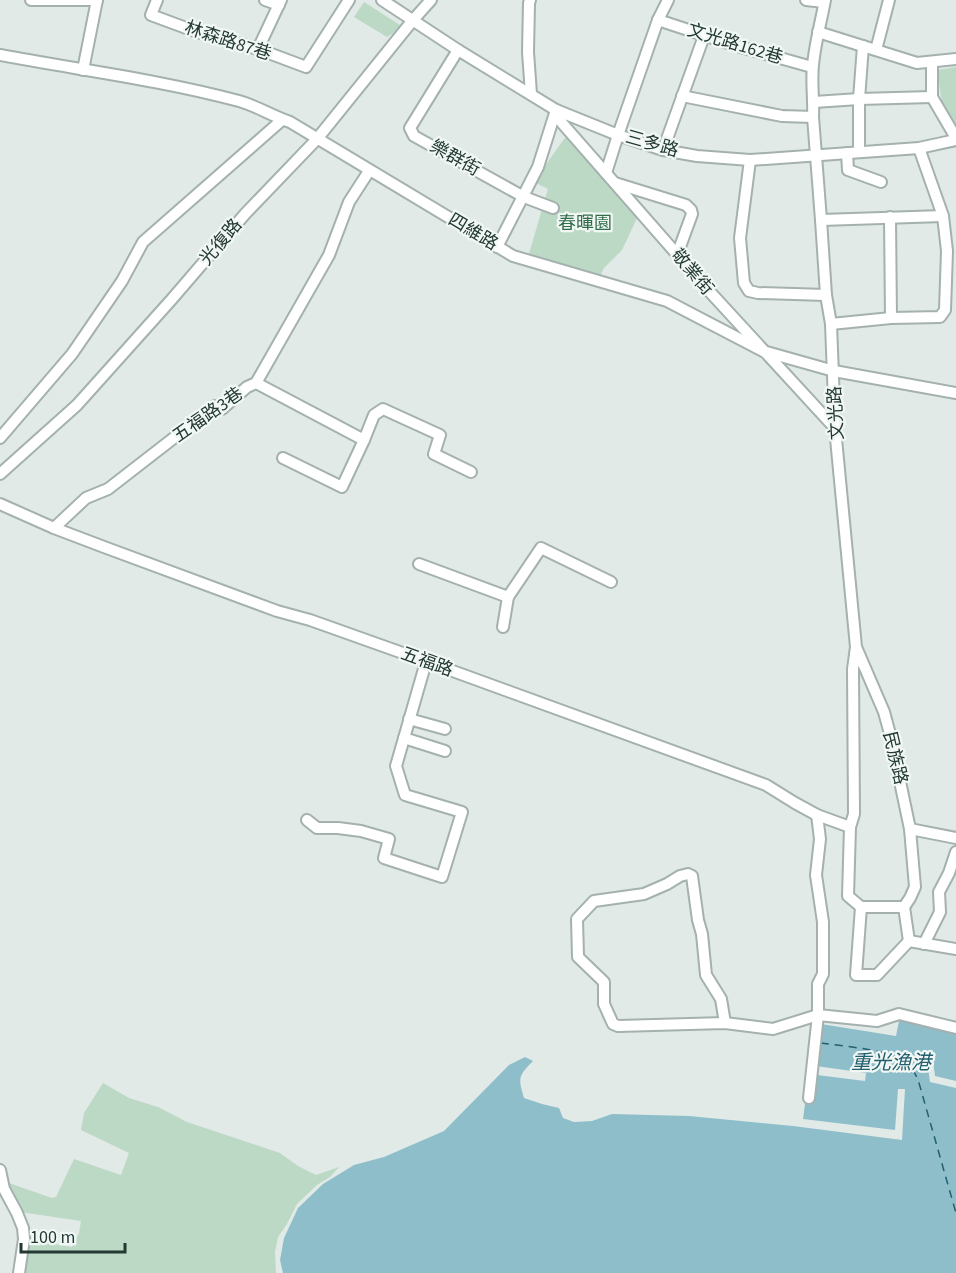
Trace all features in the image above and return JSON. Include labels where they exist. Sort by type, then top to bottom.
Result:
[{"type":"street","points":[[31,0],[97,0],[83,70]]},
{"type":"street","name":"林森路87巷","points":[[157,0],[151,15],[306,67],[349,0]]},
{"type":"street","points":[[258,49],[280,3],[265,0]]},
{"type":"street","name":"三多路","points":[[382,0],[556,110],[663,150],[697,156],[750,160],[919,148],[956,139]]},
{"type":"street","name":"光復路","points":[[0,474],[77,405],[245,214],[317,139],[431,0]]},
{"type":"street","points":[[530,0],[528,52],[531,94]]},
{"type":"street","points":[[606,173],[658,20],[668,0]]},
{"type":"street","points":[[806,0],[825,1]]},
{"type":"street","points":[[876,50],[889,0]]},
{"type":"street","name":"文光路","points":[[825,1],[812,67],[813,117],[826,295],[831,324],[835,428],[856,646],[854,814],[850,827],[848,896],[861,907]]},
{"type":"street","name":"文光路162巷","points":[[658,20],[704,36],[812,67]]},
{"type":"street","points":[[818,32],[917,63],[956,59]]},
{"type":"street","points":[[663,150],[704,36]]},
{"type":"street","points":[[859,152],[859,99],[863,46]]},
{"type":"street","name":"樂群街","points":[[458,50],[410,128],[414,136],[524,197],[553,208]]},
{"type":"street","name":"四維路","points":[[0,56],[195,91],[255,105],[290,122],[513,256],[668,301],[763,351],[834,371],[956,393]]},
{"type":"street","points":[[932,62],[932,97],[956,139]]},
{"type":"street","points":[[682,96],[782,116],[813,117]]},
{"type":"street","points":[[814,102],[932,97]]},
{"type":"street","points":[[497,247],[538,167],[556,110]]},
{"type":"street","name":"敬業街","points":[[556,110],[562,123],[710,292],[835,428]]},
{"type":"street","points":[[0,438],[72,354],[122,281],[143,242],[282,120]]},
{"type":"street","points":[[831,324],[891,318],[940,317],[945,310],[947,251],[943,216],[919,148]]},
{"type":"street","points":[[847,153],[848,171],[880,182]]},
{"type":"street","points":[[750,160],[740,238],[744,283],[749,291],[758,293],[826,295]]},
{"type":"street","name":"五福路3巷","points":[[54,528],[86,498],[108,489],[215,406],[222,409],[247,387],[256,383],[329,255],[349,202],[369,171]]},
{"type":"street","points":[[615,183],[689,207],[692,214],[678,255]]},
{"type":"street","points":[[821,220],[943,216]]},
{"type":"street","points":[[890,217],[891,318]]},
{"type":"street","points":[[256,383],[364,440]]},
{"type":"street","points":[[283,458],[342,487],[374,415],[383,409],[440,435],[434,454],[471,472]]},
{"type":"street","name":"五福路","points":[[0,504],[54,528],[277,611],[310,620],[766,785],[817,815],[850,827]]},
{"type":"street","points":[[503,627],[508,597],[540,548],[611,582]]},
{"type":"street","points":[[419,564],[508,597]]},
{"type":"street","name":"民族路","points":[[856,646],[884,712],[910,829],[915,887],[904,907]]},
{"type":"street","points":[[308,820],[317,828],[361,831],[389,839],[384,858],[442,877],[462,812],[405,795],[396,766],[426,662]]},
{"type":"street","points":[[409,719],[445,729]]},
{"type":"street","points":[[404,738],[445,751]]},
{"type":"street","points":[[809,1098],[818,1015],[818,984],[823,974],[823,922],[816,875],[820,839],[817,815]]},
{"type":"street","points":[[910,829],[956,838]]},
{"type":"street","points":[[924,944],[940,912],[939,892],[956,852]]},
{"type":"street","points":[[725,1023],[722,999],[706,975],[693,876],[688,874],[680,876],[644,894],[594,901],[577,918],[578,957],[604,982],[604,1004],[613,1024],[618,1026],[725,1023],[773,1029],[818,1015],[877,1021],[898,1014],[956,1028]]},
{"type":"street","points":[[861,907],[904,907],[909,941],[877,975],[856,975],[861,907]]},
{"type":"street","points":[[909,941],[956,949]]},
{"type":"street","points":[[0,1170],[4,1189],[23,1228],[24,1239],[19,1273]]},
{"type":"green space","points":[[364,2],[403,27],[387,37],[354,17]]},
{"type":"green space","points":[[956,67],[956,129],[954,130],[942,103],[937,70]]},
{"type":"green space","name":"春暉園","points":[[569,132],[638,216],[622,250],[604,268],[599,278],[528,257],[548,189],[536,183],[535,180]]},
{"type":"green space","points":[[103,1083],[129,1098],[158,1107],[187,1122],[280,1153],[316,1175],[339,1167],[297,1204],[278,1237],[275,1252],[276,1273],[19,1273],[24,1239],[72,1247],[79,1233],[81,1221],[20,1212],[6,1182],[52,1198],[56,1197],[74,1159],[121,1175],[129,1153],[81,1130],[84,1113]]},
{"type":"water","name":"重光漁港","points":[[900,1016],[956,1029],[956,1081],[935,1076],[933,1060],[927,1061],[930,1082],[956,1088],[956,1273],[283,1273],[280,1260],[284,1238],[298,1208],[323,1184],[354,1165],[384,1157],[444,1131],[509,1065],[525,1057],[533,1061],[524,1070],[521,1078],[524,1098],[559,1108],[563,1118],[574,1122],[592,1121],[612,1114],[689,1116],[902,1140],[905,1089],[898,1089],[895,1130],[803,1119],[809,1074],[865,1081],[866,1073],[816,1066],[821,1024],[896,1036]]},
{"type":"ferry route","points":[[821,1043],[882,1052],[910,1066],[919,1083],[956,1213]]}]
